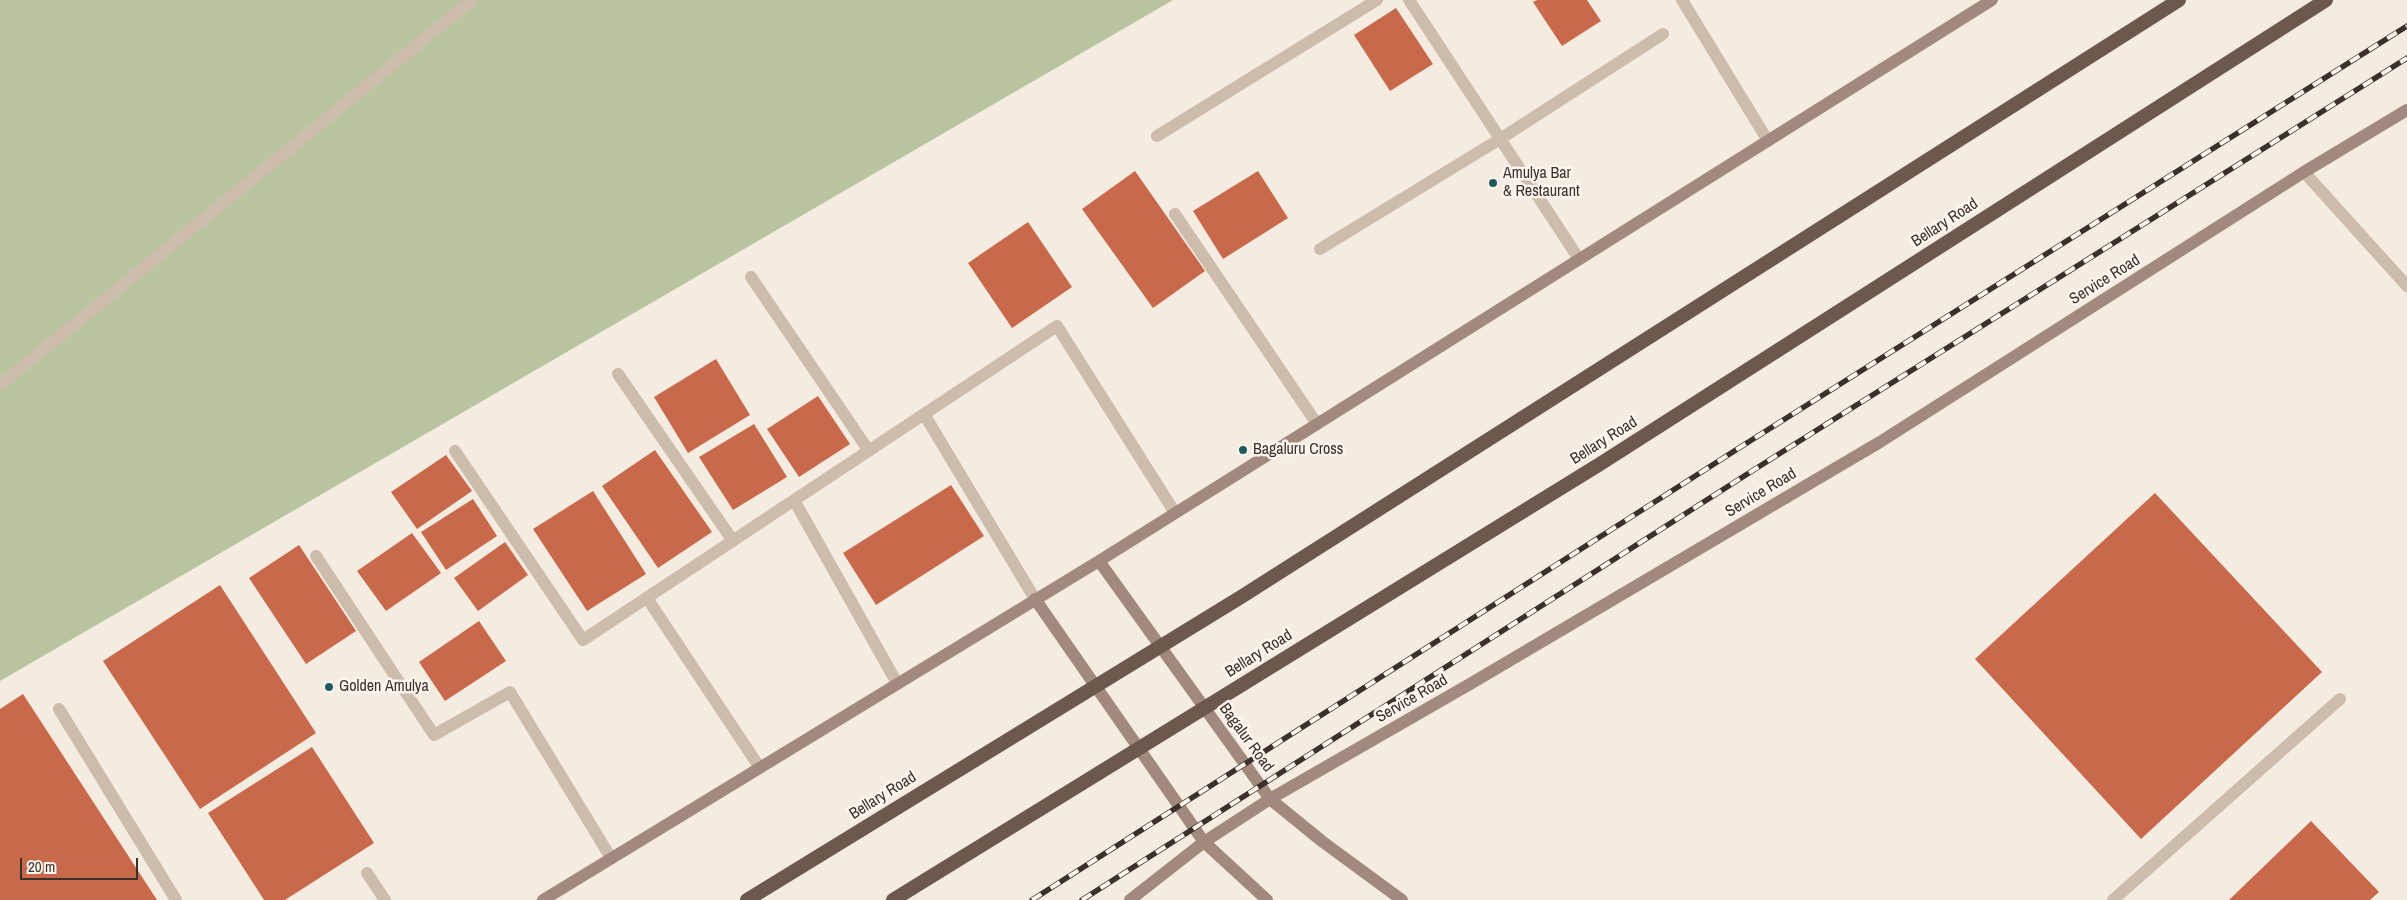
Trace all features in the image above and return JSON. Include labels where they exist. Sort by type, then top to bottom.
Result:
[{"type":"highway","name":"Bellary Road","points":[[747,900],[1241,597],[2179,0]]},
{"type":"highway","name":"Bellary Road","points":[[893,900],[1600,464],[2326,0]]},
{"type":"main road","points":[[543,900],[1099,561],[1992,0]]},
{"type":"main road","name":"Service Road","points":[[1130,900],[1204,842],[1270,799],[1470,684],[1880,442],[2304,172],[2407,110]]},
{"type":"main road","name":"Bagalur Road","points":[[1099,561],[1270,799],[1323,842],[1402,900]]},
{"type":"main road","points":[[1035,599],[1204,842],[1267,900]]},
{"type":"street","points":[[0,385],[472,0]]},
{"type":"street","points":[[1157,136],[1377,0]]},
{"type":"street","points":[[1408,0],[1579,259]]},
{"type":"street","points":[[1682,0],[1768,141]]},
{"type":"street","points":[[1320,249],[1500,139],[1663,34]]},
{"type":"street","points":[[2304,172],[2407,286]]},
{"type":"street","points":[[1175,214],[1317,424]]},
{"type":"street","points":[[751,277],[869,451]]},
{"type":"street","points":[[455,451],[583,640],[1057,326],[1175,513]]},
{"type":"street","points":[[618,374],[732,541]]},
{"type":"street","points":[[924,414],[1035,599]]},
{"type":"street","points":[[794,500],[897,683]]},
{"type":"street","points":[[316,556],[434,734],[510,692],[611,858]]},
{"type":"street","points":[[646,598],[760,768]]},
{"type":"street","points":[[2113,900],[2340,699]]},
{"type":"street","points":[[58,709],[176,900]]},
{"type":"street","points":[[367,873],[385,900]]},
{"type":"green space","points":[[0,0],[1173,0],[0,681]]},
{"type":"building","points":[[1537,0],[1587,0],[1601,21],[1562,46],[1533,2]]},
{"type":"building","points":[[1396,8],[1433,64],[1390,91],[1354,35]]},
{"type":"building","points":[[1135,171],[1205,271],[1153,308],[1082,209]]},
{"type":"building","points":[[1258,171],[1288,218],[1223,259],[1193,211]]},
{"type":"building","points":[[1028,222],[1072,287],[1012,328],[968,263]]},
{"type":"building","points":[[716,359],[750,415],[688,453],[654,397]]},
{"type":"building","points":[[818,396],[850,444],[799,477],[767,429]]},
{"type":"building","points":[[754,424],[787,477],[733,510],[699,457]]},
{"type":"building","points":[[655,450],[712,532],[658,568],[602,486]]},
{"type":"building","points":[[446,455],[472,491],[417,529],[391,492]]},
{"type":"building","points":[[951,485],[984,536],[876,605],[843,553]]},
{"type":"building","points":[[593,491],[646,574],[587,611],[533,529]]},
{"type":"building","points":[[2155,493],[2322,672],[2141,839],[1975,659]]},
{"type":"building","points":[[473,499],[497,536],[446,570],[421,532]]},
{"type":"building","points":[[412,533],[441,573],[386,611],[357,571]]},
{"type":"building","points":[[505,542],[528,575],[478,611],[454,578]]},
{"type":"building","points":[[299,545],[356,631],[306,664],[249,578]]},
{"type":"building","points":[[220,585],[316,733],[200,809],[103,661]]},
{"type":"building","points":[[479,621],[506,661],[445,701],[419,662]]},
{"type":"building","points":[[23,694],[157,900],[0,900],[0,709]]},
{"type":"building","points":[[312,747],[374,843],[285,900],[264,900],[208,813]]},
{"type":"building","points":[[2311,821],[2379,892],[2370,900],[2229,900]]},
{"type":"railway","points":[[1032,900],[1739,448],[2407,26]]},
{"type":"railway","points":[[1082,900],[1752,471],[2407,58]]},
{"type":"place","name":"Amulya Bar & Restaurant","points":[[1493,183]]},
{"type":"place","name":"Bagaluru Cross","points":[[1243,450]]},
{"type":"place","name":"Golden Amulya","points":[[329,687]]}]
